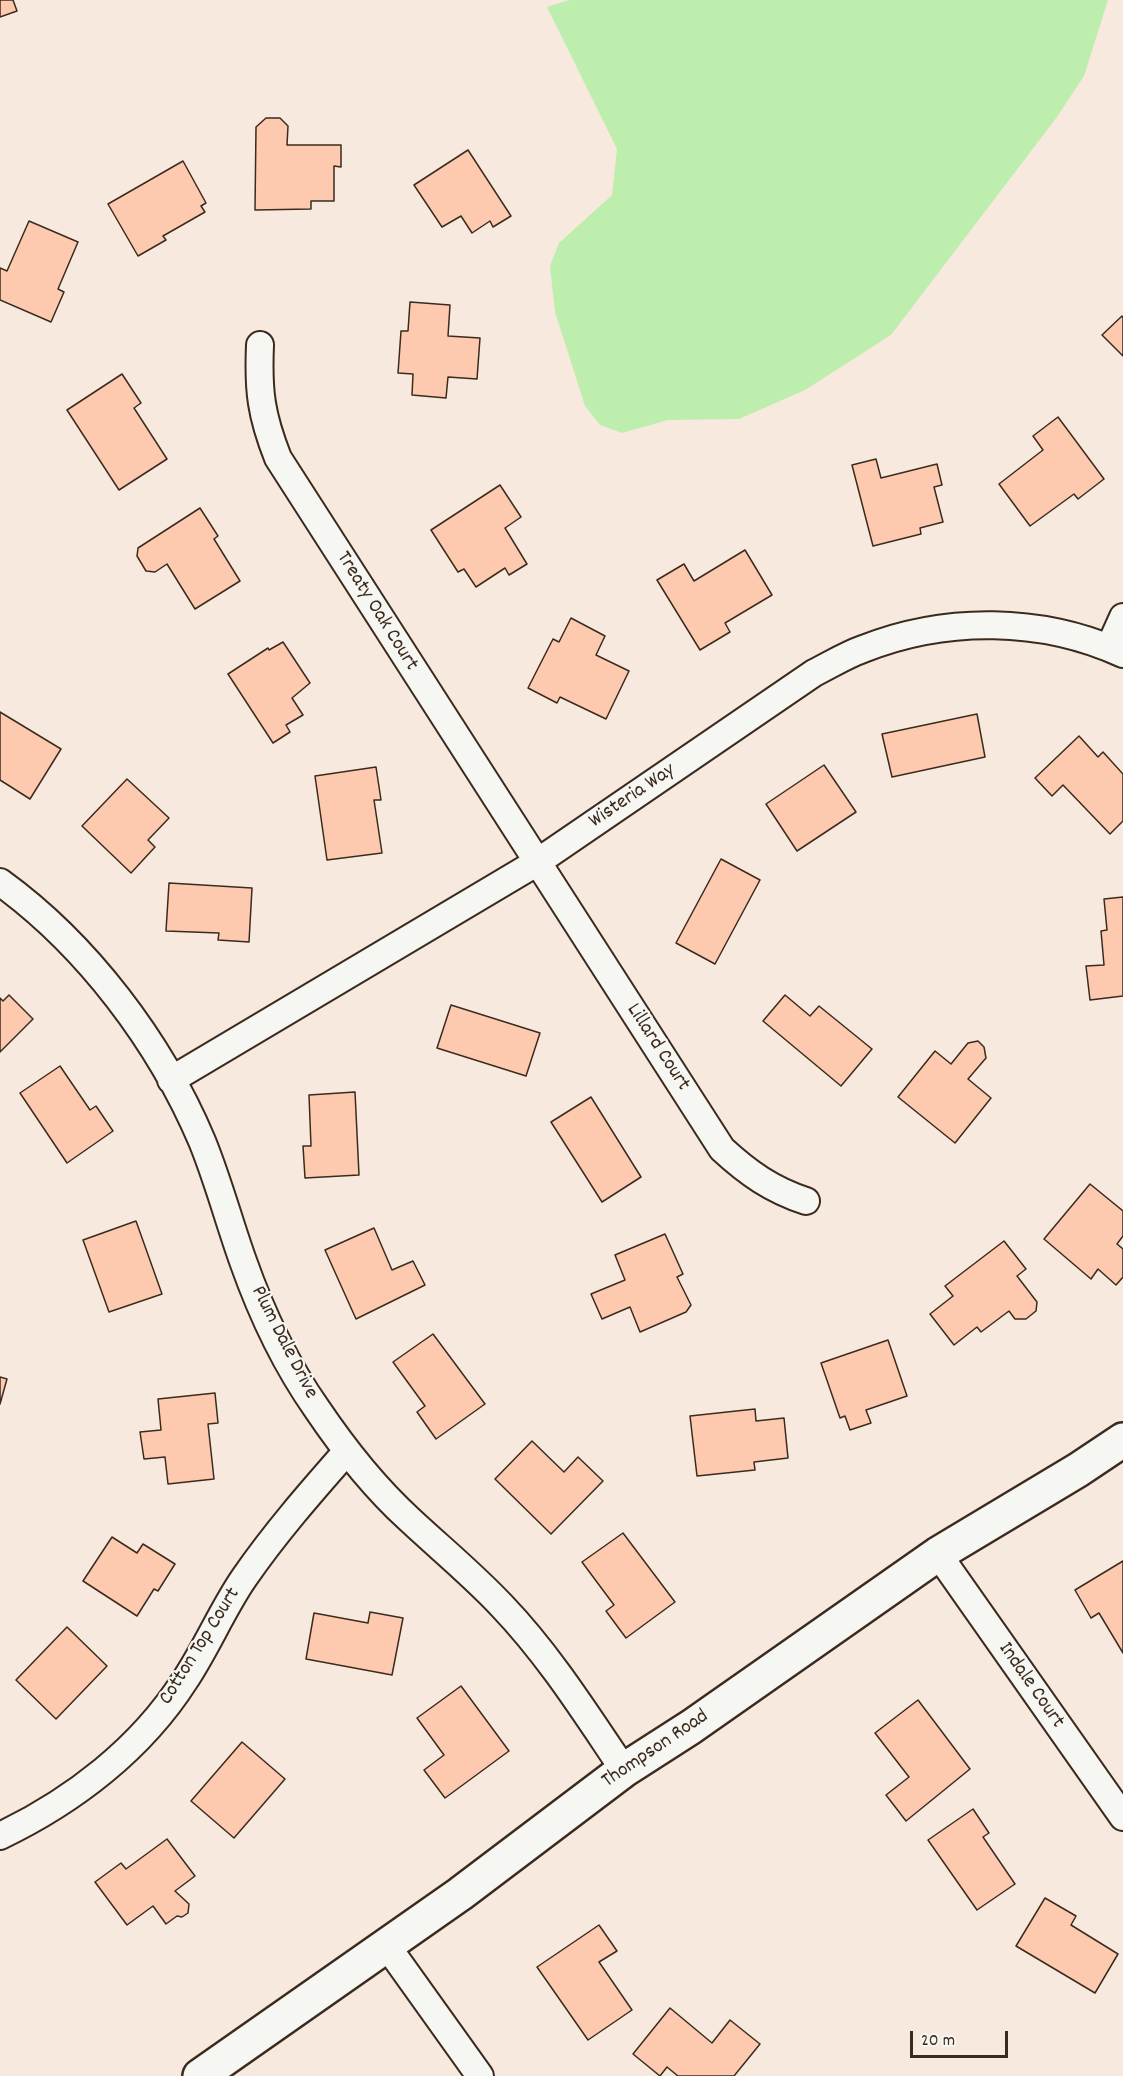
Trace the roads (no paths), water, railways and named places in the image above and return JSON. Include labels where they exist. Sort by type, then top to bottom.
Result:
[{"type":"street","name":"Treaty Oak Court","points":[[260,345],[258,388],[265,425],[278,458],[536,863]]},
{"type":"street","points":[[1116,651],[1123,617]]},
{"type":"street","name":"Wisteria Way","points":[[171,1080],[536,863],[813,673],[863,649],[915,633],[952,626],[993,625],[1029,627],[1083,639],[1116,651]]},
{"type":"street","name":"Lillard Court","points":[[536,863],[722,1149],[749,1174],[779,1192],[806,1201]]},
{"type":"street","name":"Plum Dale Drive","points":[[0,882],[65,938],[115,996],[171,1080],[202,1142],[244,1264],[274,1336],[315,1407],[347,1451],[408,1518],[458,1561],[504,1608],[554,1667],[624,1770]]},
{"type":"street","name":"Thompson Road","points":[[200,2076],[387,1946],[624,1770],[808,1647],[938,1554],[1078,1470],[1123,1440]]},
{"type":"street","name":"Cotton Top Court","points":[[0,1836],[37,1818],[85,1786],[129,1748],[164,1710],[185,1681],[243,1579],[287,1521],[347,1451]]},
{"type":"street","name":"Indale Court","points":[[938,1554],[1123,1817]]},
{"type":"street","points":[[387,1946],[480,2076]]}]
